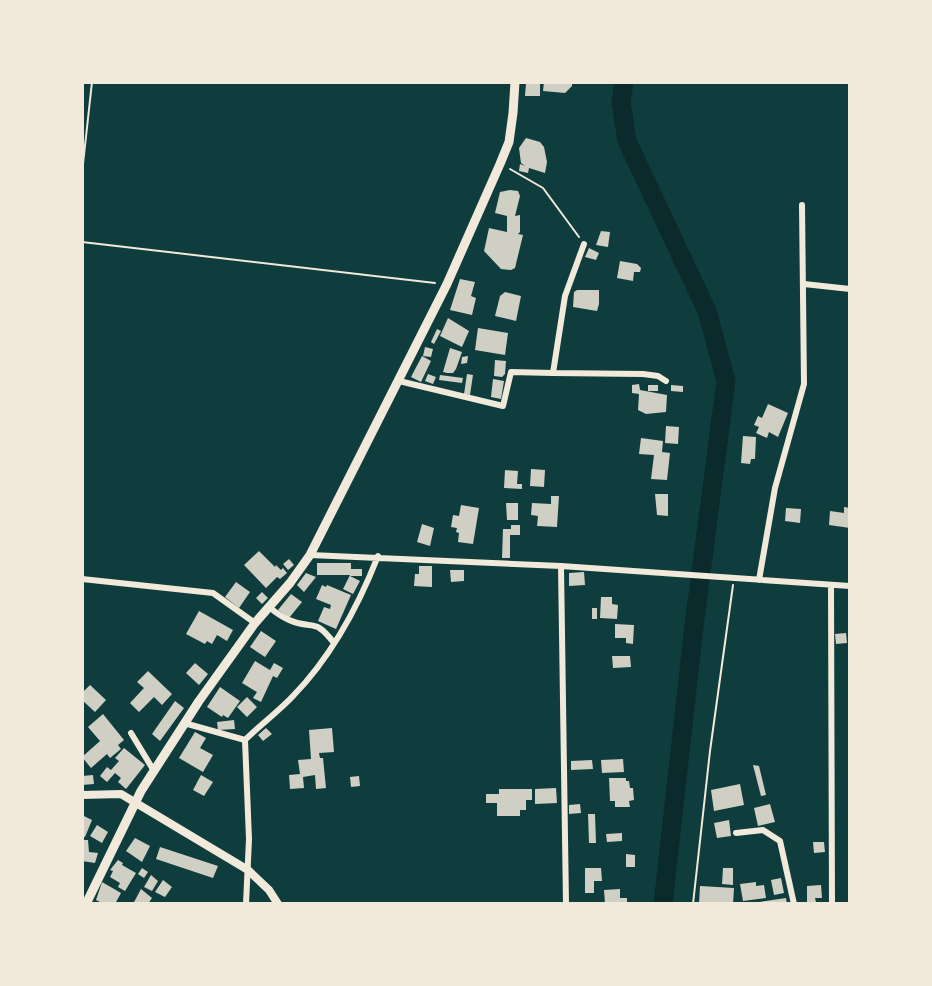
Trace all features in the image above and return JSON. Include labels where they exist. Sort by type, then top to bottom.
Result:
[{"type":"main road","points":[[86,904],[135,803],[184,723],[255,623],[310,555],[447,284],[500,164],[509,142],[514,82]]},
{"type":"street","points":[[758,580],[775,488],[804,384],[802,205]]},
{"type":"street","points":[[553,373],[565,296],[584,244]]},
{"type":"street","points":[[804,284],[850,289]]},
{"type":"street","points":[[399,381],[503,406],[511,372],[643,374],[657,376],[666,381]]},
{"type":"street","points":[[310,555],[561,566],[850,586]]},
{"type":"street","points":[[245,740],[292,698],[318,667],[364,591],[378,556]]},
{"type":"street","points":[[561,566],[566,904]]},
{"type":"street","points":[[82,579],[213,593],[255,623]]},
{"type":"street","points":[[831,586],[832,904]]},
{"type":"street","points":[[269,607],[287,620],[323,628],[334,643]]},
{"type":"street","points":[[184,723],[245,740]]},
{"type":"street","points":[[131,733],[154,771]]},
{"type":"street","points":[[245,740],[249,839],[246,904]]},
{"type":"street","points":[[82,795],[121,794],[248,870],[269,890],[278,904]]},
{"type":"street","points":[[736,833],[763,830],[780,841],[794,904]]},
{"type":"path","points":[[82,173],[92,82]]},
{"type":"path","points":[[500,164],[543,188],[584,244]]},
{"type":"path","points":[[82,242],[447,284]]},
{"type":"path","points":[[693,904],[710,751],[734,577]]},
{"type":"building","points":[[544,82],[572,82],[572,86],[565,93],[543,91]]},
{"type":"building","points":[[526,83],[540,84],[540,96],[525,96]]},
{"type":"building","points":[[526,138],[540,142],[544,147],[547,162],[545,173],[529,168],[528,173],[519,171],[520,164],[525,166],[521,163],[519,148]]},
{"type":"building","points":[[518,191],[520,196],[515,216],[520,215],[518,234],[523,235],[515,268],[511,270],[501,269],[484,251],[489,228],[507,232],[507,216],[495,213],[500,192]]},
{"type":"building","points":[[601,231],[610,232],[608,247],[596,245]]},
{"type":"building","points":[[589,248],[599,253],[596,260],[585,257]]},
{"type":"building","points":[[620,261],[637,264],[641,268],[640,272],[634,272],[633,281],[617,278]]},
{"type":"building","points":[[460,279],[475,282],[471,296],[476,298],[472,315],[450,310]]},
{"type":"building","points":[[599,290],[597,311],[573,307],[574,292]]},
{"type":"building","points":[[505,292],[521,296],[516,321],[495,316],[500,296]]},
{"type":"building","points":[[448,318],[469,331],[462,347],[440,336]]},
{"type":"building","points":[[478,328],[508,333],[505,355],[475,350]]},
{"type":"building","points":[[437,329],[441,331],[434,344],[431,342]]},
{"type":"building","points":[[425,347],[433,349],[431,357],[423,356]]},
{"type":"building","points":[[450,348],[462,352],[456,369],[453,373],[447,373],[443,372]]},
{"type":"building","points":[[422,356],[431,361],[421,382],[411,377]]},
{"type":"building","points":[[468,356],[467,363],[461,364],[462,357]]},
{"type":"building","points":[[495,360],[506,361],[505,374],[502,377],[494,376]]},
{"type":"building","points":[[428,374],[436,377],[433,384],[425,381]]},
{"type":"building","points":[[467,374],[473,375],[470,395],[464,394]]},
{"type":"building","points":[[440,375],[463,378],[462,383],[439,380]]},
{"type":"building","points":[[493,379],[504,381],[501,399],[491,397]]},
{"type":"building","points":[[639,384],[640,390],[667,395],[666,412],[646,414],[638,410],[639,394],[632,393],[632,385]]},
{"type":"building","points":[[648,385],[658,385],[658,391],[648,391]]},
{"type":"building","points":[[671,385],[683,386],[683,392],[671,391]]},
{"type":"building","points":[[768,404],[788,413],[778,437],[769,432],[767,438],[756,433],[759,427],[754,425],[758,416],[762,418]]},
{"type":"building","points":[[666,426],[679,427],[678,444],[665,443]]},
{"type":"building","points":[[743,436],[756,437],[755,459],[751,459],[750,464],[741,463]]},
{"type":"building","points":[[641,438],[663,441],[662,452],[670,453],[667,480],[651,479],[654,455],[639,454]]},
{"type":"building","points":[[531,469],[545,470],[544,487],[530,486]]},
{"type":"building","points":[[505,470],[518,471],[517,484],[522,484],[522,489],[504,488]]},
{"type":"building","points":[[655,494],[668,494],[668,516],[657,515]]},
{"type":"building","points":[[551,496],[559,496],[557,527],[537,526],[538,516],[531,515],[532,503],[551,504]]},
{"type":"building","points":[[506,503],[518,503],[518,520],[507,520]]},
{"type":"building","points":[[461,505],[479,508],[473,544],[458,542],[457,528],[451,527],[453,515],[459,516]]},
{"type":"building","points":[[844,507],[850,508],[850,528],[829,525],[830,511],[844,513]]},
{"type":"building","points":[[786,508],[801,509],[800,523],[785,521]]},
{"type":"building","points":[[422,524],[434,528],[430,546],[417,542]]},
{"type":"building","points":[[511,525],[520,525],[520,535],[510,535],[510,558],[502,558],[503,529],[511,529]]},
{"type":"building","points":[[259,551],[275,567],[276,565],[281,570],[283,568],[287,573],[280,579],[277,577],[266,588],[244,565]]},
{"type":"building","points":[[289,559],[294,565],[288,570],[283,564]]},
{"type":"building","points":[[317,563],[351,563],[351,569],[362,569],[362,576],[350,576],[360,581],[353,594],[343,589],[350,575],[317,575]]},
{"type":"building","points":[[419,566],[432,566],[432,587],[414,586]]},
{"type":"building","points":[[450,570],[464,570],[464,581],[451,582]]},
{"type":"building","points":[[584,572],[585,585],[569,586],[569,573]]},
{"type":"building","points":[[306,573],[316,577],[304,592],[297,585]]},
{"type":"building","points":[[236,582],[250,592],[239,608],[225,597]]},
{"type":"building","points":[[322,585],[351,595],[336,629],[318,621],[324,607],[330,609],[331,605],[316,599]]},
{"type":"building","points":[[262,592],[268,598],[262,604],[256,598]]},
{"type":"building","points":[[291,594],[302,602],[289,618],[278,610]]},
{"type":"building","points":[[601,597],[612,597],[612,604],[618,605],[617,619],[600,618]]},
{"type":"building","points":[[592,608],[597,608],[597,619],[592,619]]},
{"type":"building","points":[[199,611],[233,630],[227,641],[217,635],[212,644],[207,641],[205,644],[186,634]]},
{"type":"building","points":[[615,624],[634,625],[633,644],[626,643],[626,638],[615,638]]},
{"type":"building","points":[[261,631],[276,641],[265,657],[250,647]]},
{"type":"building","points":[[846,633],[847,643],[836,644],[835,634]]},
{"type":"building","points":[[612,656],[630,656],[631,667],[613,668]]},
{"type":"building","points":[[255,661],[270,670],[274,663],[283,668],[277,678],[273,676],[261,702],[253,698],[257,692],[242,683]]},
{"type":"building","points":[[195,663],[208,674],[199,685],[186,673]]},
{"type":"building","points":[[148,671],[172,694],[162,705],[154,697],[139,712],[130,703],[144,688],[137,682]]},
{"type":"building","points":[[90,685],[106,700],[95,712],[82,700],[82,693]]},
{"type":"building","points":[[220,687],[240,701],[228,718],[207,707]]},
{"type":"building","points":[[247,697],[257,707],[247,717],[237,707]]},
{"type":"building","points":[[175,701],[184,708],[160,741],[152,734]]},
{"type":"building","points":[[103,714],[124,740],[118,745],[121,749],[110,758],[107,754],[91,768],[82,757],[100,741],[88,727]]},
{"type":"building","points":[[234,720],[235,729],[218,730],[217,722]]},
{"type":"building","points":[[266,728],[272,734],[263,741],[258,735]]},
{"type":"building","points":[[332,728],[334,752],[319,753],[320,758],[323,758],[326,788],[316,789],[315,775],[303,777],[304,788],[290,789],[289,775],[300,774],[298,760],[311,759],[309,730]]},
{"type":"building","points":[[195,732],[206,738],[200,748],[213,755],[203,772],[179,758]]},
{"type":"building","points":[[124,748],[145,765],[126,789],[118,782],[121,778],[115,773],[107,782],[100,776],[107,767],[111,770],[119,761],[115,758]]},
{"type":"building","points":[[623,759],[624,772],[602,773],[601,760]]},
{"type":"building","points":[[592,760],[593,769],[571,770],[571,761]]},
{"type":"building","points":[[753,765],[759,766],[766,795],[761,796]]},
{"type":"building","points":[[93,775],[94,784],[82,785],[82,776]]},
{"type":"building","points":[[201,775],[213,782],[204,796],[193,790]]},
{"type":"building","points":[[359,776],[360,786],[351,787],[350,777]]},
{"type":"building","points":[[609,778],[626,778],[626,781],[629,781],[634,800],[629,801],[630,807],[615,807],[615,801],[610,801]]},
{"type":"building","points":[[740,784],[744,805],[714,811],[711,790]]},
{"type":"building","points":[[556,788],[557,803],[535,804],[535,789]]},
{"type":"building","points":[[499,789],[532,789],[532,800],[526,800],[526,810],[520,810],[520,816],[497,816],[497,803],[486,803],[486,794],[499,794]]},
{"type":"building","points":[[580,804],[581,813],[569,814],[569,805]]},
{"type":"building","points":[[770,804],[775,822],[758,826],[754,808]]},
{"type":"building","points":[[588,814],[595,814],[596,843],[589,843]]},
{"type":"building","points":[[82,815],[92,820],[85,837],[82,836]]},
{"type":"building","points":[[729,820],[731,836],[717,838],[714,823]]},
{"type":"building","points":[[97,825],[108,832],[102,843],[90,836]]},
{"type":"building","points":[[622,833],[622,841],[607,842],[606,834]]},
{"type":"building","points":[[135,838],[150,846],[142,862],[126,851]]},
{"type":"building","points":[[82,840],[88,840],[89,852],[98,853],[95,863],[82,861]]},
{"type":"building","points":[[813,842],[824,842],[825,852],[814,853]]},
{"type":"building","points":[[160,847],[218,866],[213,878],[156,859]]},
{"type":"building","points":[[626,854],[635,855],[635,867],[626,867]]},
{"type":"building","points":[[118,860],[136,873],[125,891],[118,887],[120,883],[110,877],[113,871],[110,870]]},
{"type":"building","points":[[142,868],[148,872],[144,878],[138,874]]},
{"type":"building","points":[[585,868],[601,868],[602,881],[594,881],[594,893],[585,893]]},
{"type":"building","points":[[723,868],[733,868],[733,885],[722,884]]},
{"type":"building","points":[[151,875],[158,881],[152,891],[144,887]]},
{"type":"building","points":[[781,878],[784,893],[774,895],[771,880]]},
{"type":"building","points":[[163,880],[172,887],[165,897],[155,892]]},
{"type":"building","points":[[102,882],[121,893],[115,904],[104,904],[96,900]]},
{"type":"building","points":[[756,882],[756,886],[764,885],[766,898],[743,901],[740,884]]},
{"type":"building","points":[[821,885],[822,898],[815,898],[816,902],[807,903],[807,886]]},
{"type":"building","points":[[700,886],[734,888],[733,904],[699,904]]},
{"type":"building","points":[[141,889],[152,898],[148,904],[133,904]]},
{"type":"building","points":[[620,889],[620,898],[627,898],[627,904],[605,904],[604,890]]},
{"type":"building","points":[[786,898],[787,904],[759,904],[759,902]]},
{"type":"waterway","points":[[624,82],[621,102],[627,141],[707,311],[726,381],[694,626],[663,904]]}]
